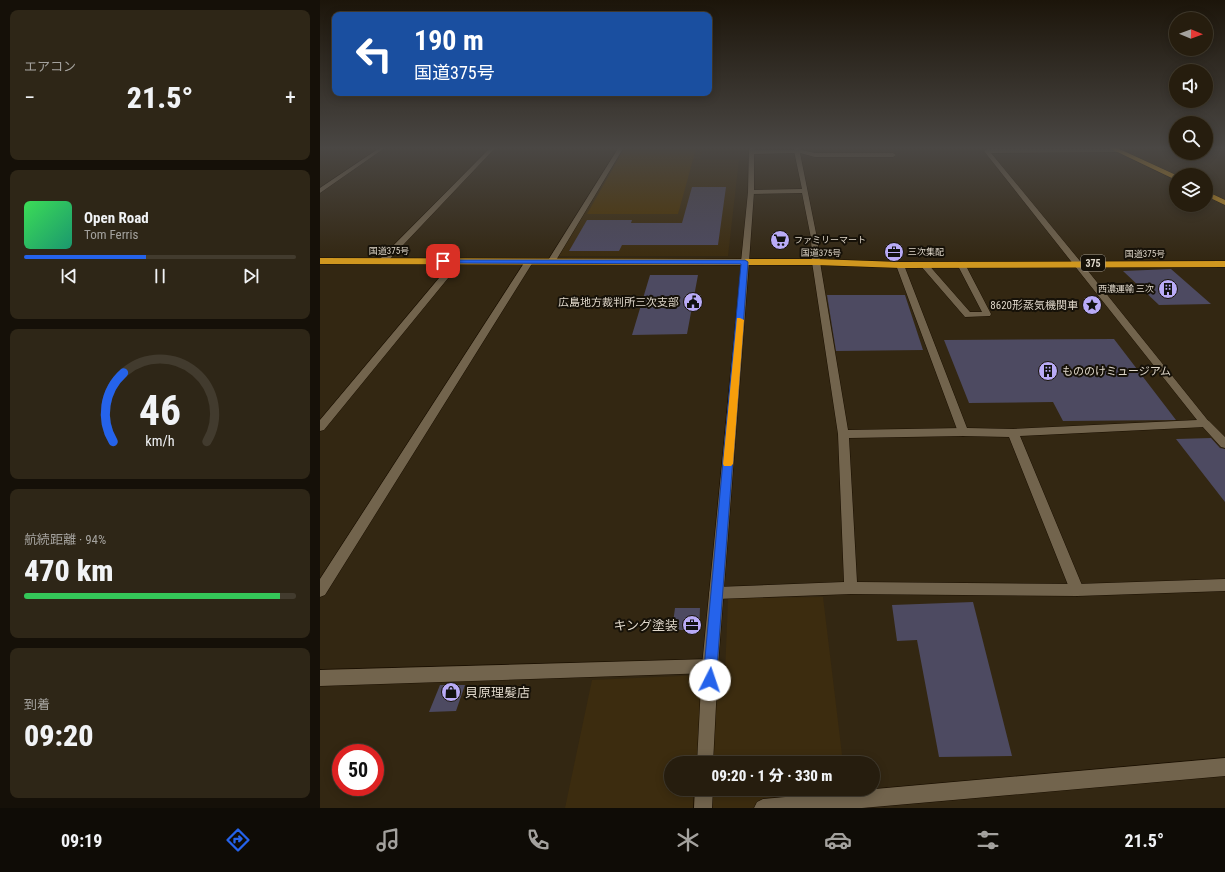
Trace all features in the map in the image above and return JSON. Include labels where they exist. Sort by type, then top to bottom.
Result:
[{"type":"highway","points":[[1213,197],[1225,203]]},
{"type":"highway","name":"国道375号","points":[[320,261],[816,262],[900,265],[1077,263],[1225,264]]},
{"type":"street","points":[[383,261],[457,185]]},
{"type":"street","points":[[551,262],[599,185]]},
{"type":"street","points":[[705,756],[710,666],[751,185]]},
{"type":"street","points":[[803,185],[814,238],[816,262],[843,434],[851,588]]},
{"type":"street","points":[[1014,185],[1205,423],[1225,444]]},
{"type":"street","points":[[751,192],[804,191]]},
{"type":"street","points":[[320,427],[458,261]]},
{"type":"street","points":[[320,591],[529,262]]},
{"type":"street","points":[[924,265],[968,315],[987,314],[961,264]]},
{"type":"street","points":[[900,265],[963,432]]},
{"type":"street","points":[[843,434],[963,432],[1013,433],[1205,423]]},
{"type":"street","points":[[1013,433],[1077,590]]},
{"type":"street","points":[[716,593],[851,588],[1077,590],[1225,585]]},
{"type":"street","points":[[320,678],[710,666]]},
{"type":"street","points":[[763,808],[1225,768]]},
{"type":"street","points":[[703,808],[704,796]]},
{"type":"shaded area","points":[[598,185],[736,185],[728,256],[557,256]]},
{"type":"shaded area","points":[[604,185],[686,185],[678,214],[587,214]]},
{"type":"shaded area","points":[[823,597],[842,756],[664,756],[664,796],[847,796],[849,808],[565,808],[592,680],[725,674],[728,598]]},
{"type":"building","points":[[692,187],[726,187],[718,245],[622,245],[619,251],[569,251],[587,220],[632,220],[631,223],[682,223]]},
{"type":"building","name":"西濃運輸 三次","points":[[1171,269],[1211,304],[1159,305],[1123,271]]},
{"type":"building","points":[[650,275],[698,275],[687,334],[632,335]]},
{"type":"building","points":[[827,295],[905,295],[923,350],[836,351]]},
{"type":"building","name":"もののけミュージアム","points":[[1114,339],[1176,420],[1063,421],[1053,402],[969,403],[944,340]]},
{"type":"building","points":[[1211,438],[1220,448],[1225,449],[1225,502],[1176,439]]},
{"type":"building","points":[[973,602],[1012,756],[939,757],[917,640],[897,641],[892,605]]},
{"type":"building","points":[[675,608],[700,608],[699,630],[672,630]]},
{"type":"building","points":[[440,685],[465,685],[456,711],[429,712]]},
{"type":"slow traffic","points":[[728,464],[740,320]]},
{"type":"place","name":"ファミリーマート","points":[[780,240]]},
{"type":"place","name":"三次集配","points":[[894,252]]},
{"type":"place","name":"西濃運輸 三次","points":[[1168,289]]},
{"type":"place","name":"広島地方裁判所三次支部","points":[[693,302]]},
{"type":"place","name":"8620形蒸気機関車","points":[[1092,305]]},
{"type":"place","name":"もののけミュージアム","points":[[1048,371]]},
{"type":"place","name":"キング塗装","points":[[692,625]]},
{"type":"place","name":"貝原理髪店","points":[[451,692]]},
{"type":"route","points":[[443,261],[745,262],[710,680]]}]
